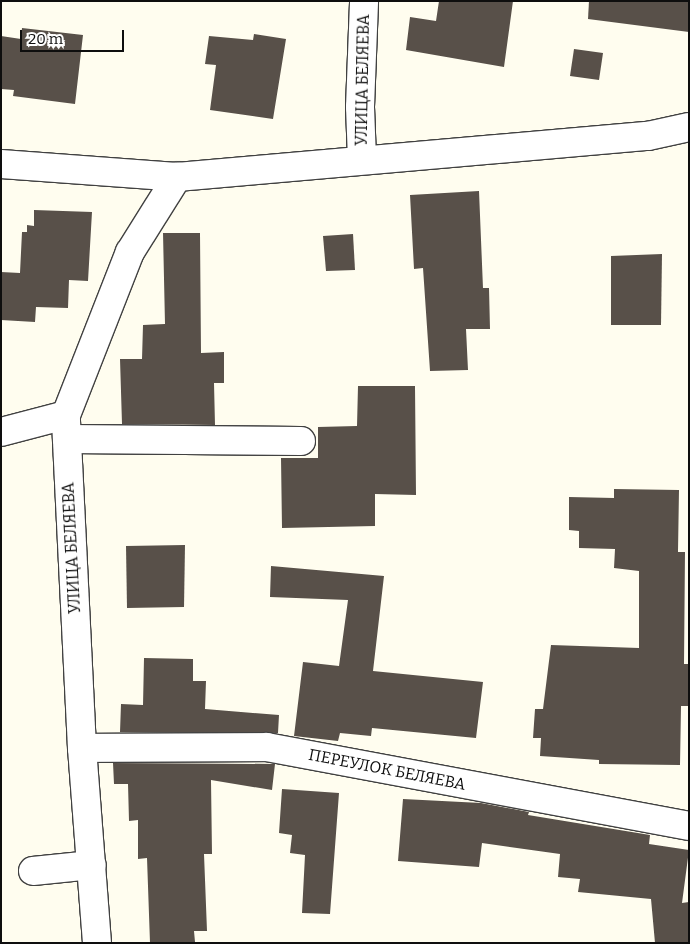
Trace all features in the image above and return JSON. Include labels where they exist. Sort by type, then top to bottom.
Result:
[{"type":"street","name":"УЛИЦА БЕЛЯЕВА","points":[[362,159],[360,97],[364,1]]},
{"type":"street","points":[[1,164],[177,177],[362,159],[648,136],[689,127]]},
{"type":"street","name":"УЛИЦА БЕЛЯЕВА","points":[[97,943],[82,748],[67,427],[130,252],[177,177]]},
{"type":"street","points":[[1,432],[67,427],[301,441]]},
{"type":"street","name":"ПЕРЕУЛОК БЕЛЯЕВА","points":[[82,748],[267,747],[689,826]]},
{"type":"street","points":[[33,871],[92,865]]},
{"type":"building","points":[[439,1],[513,1],[504,67],[406,50],[410,17],[436,21]]},
{"type":"building","points":[[589,1],[689,1],[689,32],[588,19]]},
{"type":"building","points":[[22,28],[83,35],[75,104],[13,96],[14,90],[1,89],[1,36],[21,39]]},
{"type":"building","points":[[254,34],[286,39],[273,119],[210,110],[216,65],[205,64],[209,36],[253,40]]},
{"type":"building","points":[[574,49],[603,53],[599,80],[570,76]]},
{"type":"building","points":[[479,191],[483,288],[489,288],[490,329],[466,329],[468,370],[430,371],[423,268],[414,269],[410,195]]},
{"type":"building","points":[[34,210],[92,212],[88,281],[69,280],[68,308],[36,307],[35,322],[1,320],[1,272],[20,273],[22,232],[27,232],[27,225],[34,226]]},
{"type":"building","points":[[163,233],[200,233],[201,353],[224,352],[224,383],[214,383],[215,425],[122,424],[120,359],[142,359],[143,325],[165,324]]},
{"type":"building","points":[[353,234],[355,270],[326,271],[323,236]]},
{"type":"building","points":[[662,254],[661,325],[611,325],[611,256]]},
{"type":"building","points":[[358,386],[415,386],[416,495],[375,494],[375,526],[282,528],[281,458],[318,458],[318,427],[357,426]]},
{"type":"building","points":[[614,489],[679,490],[678,552],[685,552],[684,664],[689,664],[689,706],[681,706],[680,765],[599,764],[599,760],[540,756],[541,738],[533,738],[535,709],[543,709],[551,645],[639,648],[639,571],[614,568],[615,549],[579,548],[579,531],[569,530],[569,497],[614,498]]},
{"type":"building","points":[[185,545],[184,607],[127,608],[126,546]]},
{"type":"building","points":[[271,566],[384,576],[373,671],[483,682],[476,738],[372,728],[371,736],[340,733],[338,741],[294,736],[303,662],[339,666],[348,600],[270,597]]},
{"type":"building","points":[[144,658],[193,659],[193,681],[206,681],[205,709],[279,715],[278,733],[120,732],[121,704],[143,705]]},
{"type":"building","points":[[113,763],[275,764],[272,790],[211,780],[212,854],[204,854],[207,931],[194,931],[195,942],[150,943],[147,858],[138,859],[138,820],[129,821],[128,784],[114,784]]},
{"type":"building","points":[[282,789],[339,793],[330,914],[302,913],[305,855],[290,853],[292,835],[279,833]]},
{"type":"building","points":[[403,799],[481,803],[529,812],[528,815],[650,835],[649,844],[689,850],[682,903],[689,902],[689,943],[655,943],[651,899],[578,892],[580,879],[558,877],[560,854],[482,843],[479,867],[398,861]]}]
